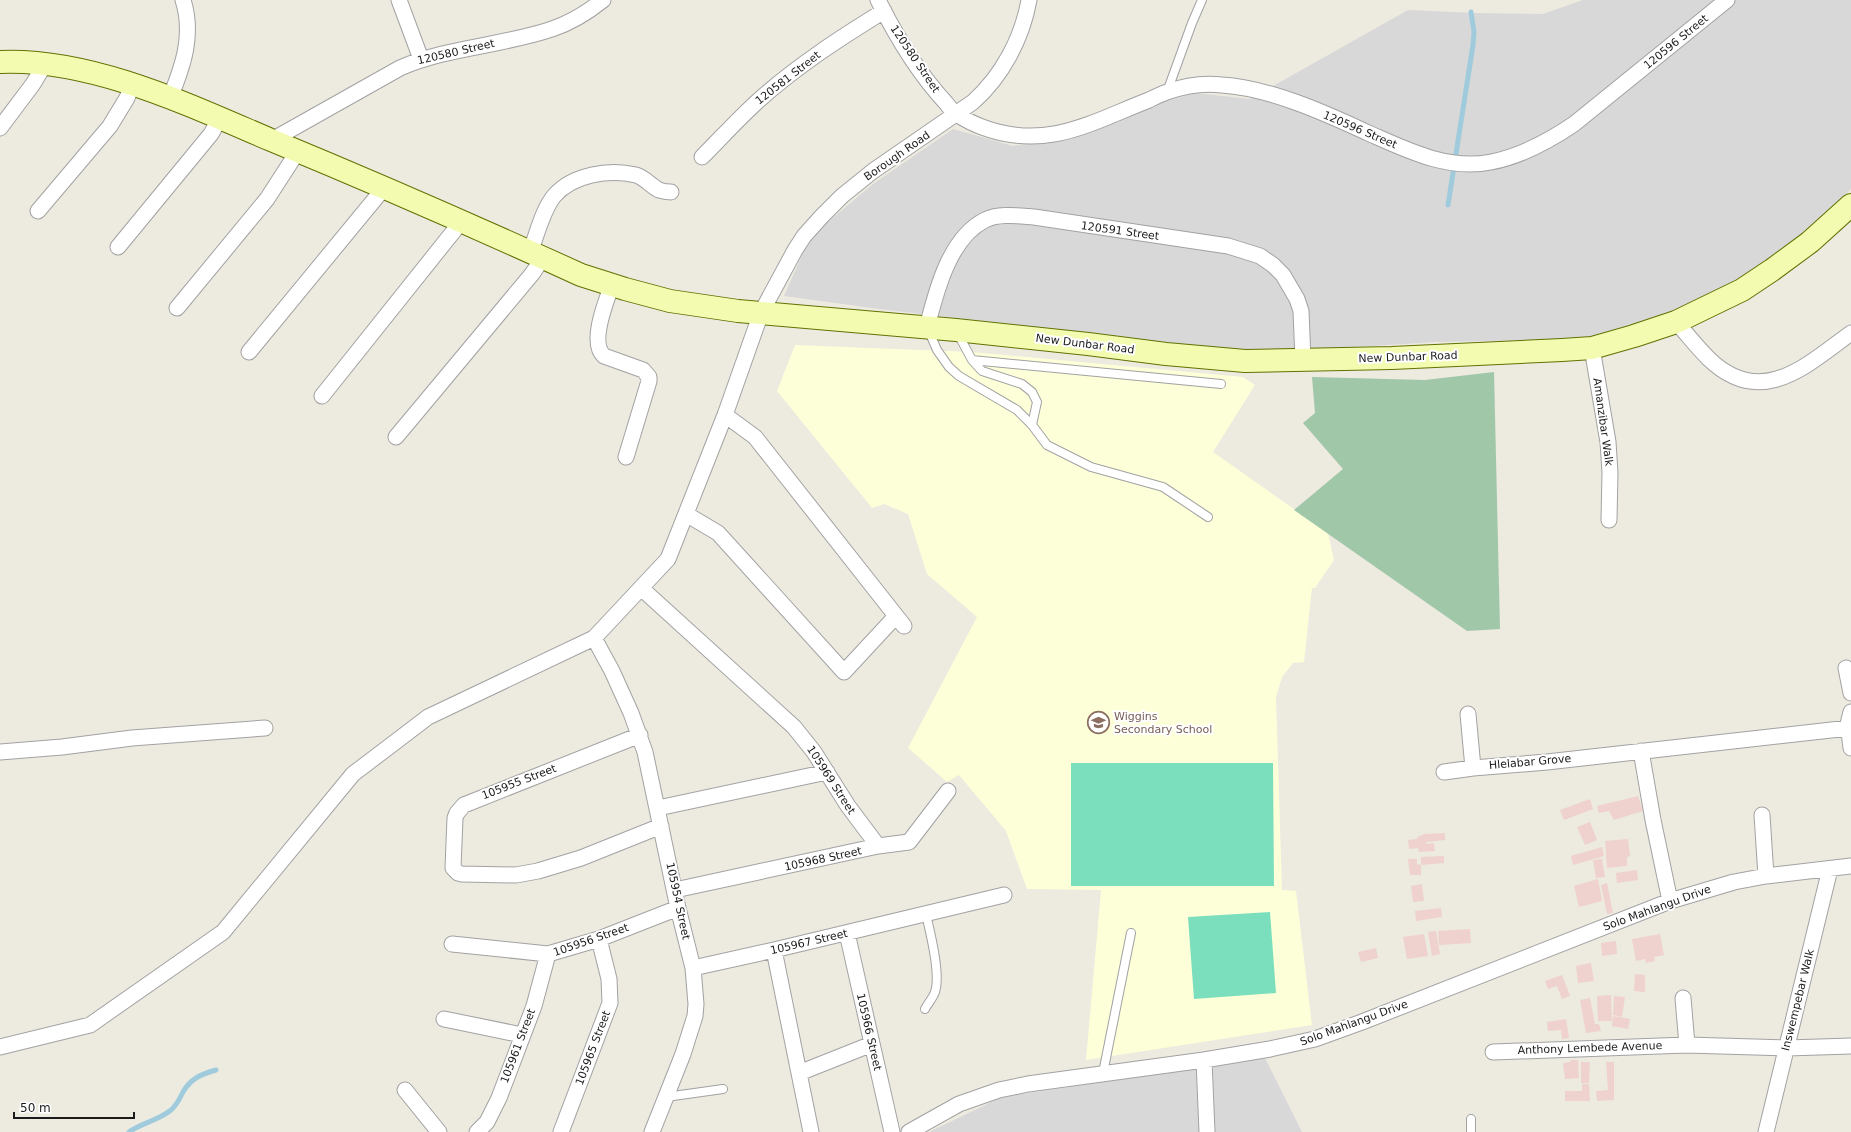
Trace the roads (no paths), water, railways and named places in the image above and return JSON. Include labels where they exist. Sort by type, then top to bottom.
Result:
[{"type":"street","points":[[170,98],[182,70],[188,37],[187,15],[183,0]]},
{"type":"street","points":[[399,0],[421,59]]},
{"type":"street","name":"120580 Street","points":[[272,140],[400,68],[421,59],[553,29],[576,18],[603,0]]},
{"type":"street","name":"Borough Road","points":[[594,638],[668,560],[725,415],[761,313],[794,250],[822,216],[842,196],[874,171],[981,95],[997,77],[1016,42],[1029,0]]},
{"type":"street","name":"120596 Street","points":[[956,114],[980,127],[1008,135],[1033,138],[1068,132],[1167,92],[1201,85],[1220,84],[1244,87],[1282,98],[1419,155],[1452,163],[1489,163],[1526,152],[1574,124],[1727,0]]},
{"type":"street","name":"120580 Street","points":[[881,5],[923,75],[938,95],[956,114]]},
{"type":"street","name":"120581 Street","points":[[702,157],[749,109],[777,85],[841,38],[881,5]]},
{"type":"street","name":"New Dunbar Road","points":[[0,62],[45,64],[92,72],[170,98],[384,188],[580,275],[670,301],[761,313],[927,327],[1166,354],[1245,361],[1392,358],[1592,348],[1676,322],[1742,290],[1810,242],[1851,205]]},
{"type":"street","points":[[0,128],[33,84],[45,64]]},
{"type":"street","points":[[38,211],[110,126],[127,98],[132,85]]},
{"type":"street","points":[[118,247],[211,134],[220,118]]},
{"type":"street","points":[[177,308],[266,199],[298,151]]},
{"type":"street","points":[[396,437],[532,274],[546,212],[554,196],[568,185],[584,177],[618,172],[638,175],[660,190],[671,192]]},
{"type":"street","points":[[249,352],[384,188]]},
{"type":"street","name":"120591 Street","points":[[927,327],[935,294],[950,259],[960,243],[972,230],[986,220],[1009,216],[1034,217],[1228,246],[1260,256],[1273,264],[1283,275],[1297,299],[1301,311],[1303,360]]},
{"type":"street","points":[[322,396],[461,222]]},
{"type":"street","points":[[612,285],[600,321],[600,351],[604,356],[643,370],[649,381],[626,457]]},
{"type":"street","points":[[1676,322],[1715,363],[1726,372],[1752,382],[1777,380],[1796,372],[1851,333]]},
{"type":"street","name":"Amanzibar Walk","points":[[1592,348],[1608,442],[1610,473],[1609,520]]},
{"type":"street","points":[[686,514],[718,533],[844,672],[900,621],[755,437],[725,415]]},
{"type":"street","name":"105969 Street","points":[[641,588],[783,715],[804,738],[858,821],[878,846]]},
{"type":"street","points":[[0,1047],[90,1025],[223,932],[353,774],[428,717],[594,638]]},
{"type":"street","name":"105954 Street","points":[[594,638],[612,671],[640,735],[658,808],[678,908],[693,968],[696,1004],[695,1016],[683,1054],[652,1132]]},
{"type":"street","points":[[1846,668],[1851,693]]},
{"type":"street","points":[[1851,712],[1848,728],[1851,748]]},
{"type":"street","name":"Hlelabar Grove","points":[[1468,714],[1473,768],[1848,728]]},
{"type":"street","points":[[0,752],[62,747],[132,738],[265,728]]},
{"type":"street","name":"105955 Street","points":[[640,735],[464,805],[457,813],[455,818],[452,864],[458,874],[525,874],[580,858],[661,826]]},
{"type":"street","points":[[1641,751],[1653,820],[1670,901]]},
{"type":"street","points":[[1444,772],[1473,768]]},
{"type":"street","points":[[658,808],[827,772]]},
{"type":"street","name":"105968 Street","points":[[675,890],[878,846],[908,842],[948,791]]},
{"type":"street","points":[[1762,815],[1766,876]]},
{"type":"street","name":"Solo Mahlangu Drive","points":[[909,1132],[959,1104],[981,1095],[1028,1084],[1204,1060],[1270,1049],[1315,1039],[1670,901],[1734,882],[1766,876],[1851,866]]},
{"type":"street","name":"Inswempebar Walk","points":[[1766,1132],[1830,869]]},
{"type":"street","name":"105967 Street","points":[[693,968],[1004,895]]},
{"type":"street","name":"105956 Street","points":[[452,944],[548,954],[599,939],[678,908]]},
{"type":"street","name":"105966 Street","points":[[847,933],[892,1132]]},
{"type":"street","name":"105965 Street","points":[[561,1132],[610,1003],[609,979],[599,939]]},
{"type":"street","points":[[774,950],[811,1132]]},
{"type":"street","name":"105961 Street","points":[[477,1132],[486,1122],[496,1105],[534,1006],[548,954]]},
{"type":"street","points":[[1683,998],[1687,1045]]},
{"type":"street","points":[[444,1020],[522,1035]]},
{"type":"street","points":[[799,1073],[872,1044]]},
{"type":"street","name":"Anthony Lembede Avenue","points":[[1493,1052],[1687,1045],[1787,1048],[1851,1046]]},
{"type":"street","points":[[1204,1060],[1207,1132]]},
{"type":"street","points":[[405,1090],[439,1132]]},
{"type":"lane","points":[[1167,92],[1202,0]]},
{"type":"lane","points":[[927,327],[937,350],[949,367],[959,376],[1008,404],[1032,425],[1047,445],[1092,467],[1163,487],[1208,517]]},
{"type":"lane","points":[[956,330],[972,360],[982,371],[1022,384],[1029,388],[1035,397],[1036,402],[1032,425]]},
{"type":"lane","points":[[972,360],[1221,384]]},
{"type":"lane","points":[[925,1009],[935,992],[936,975],[932,941],[926,914]]},
{"type":"lane","points":[[1103,1073],[1131,933]]},
{"type":"lane","points":[[666,1097],[723,1089]]},
{"type":"lane","points":[[1470,1120],[1471,1132]]},
{"type":"waterway","points":[[1448,205],[1473,45],[1474,32],[1471,12]]},
{"type":"waterway","points":[[129,1132],[171,1110],[186,1087],[193,1080],[216,1070]]},
{"type":"place","name":"Wiggins Secondary School","points":[[1099,722]]}]
